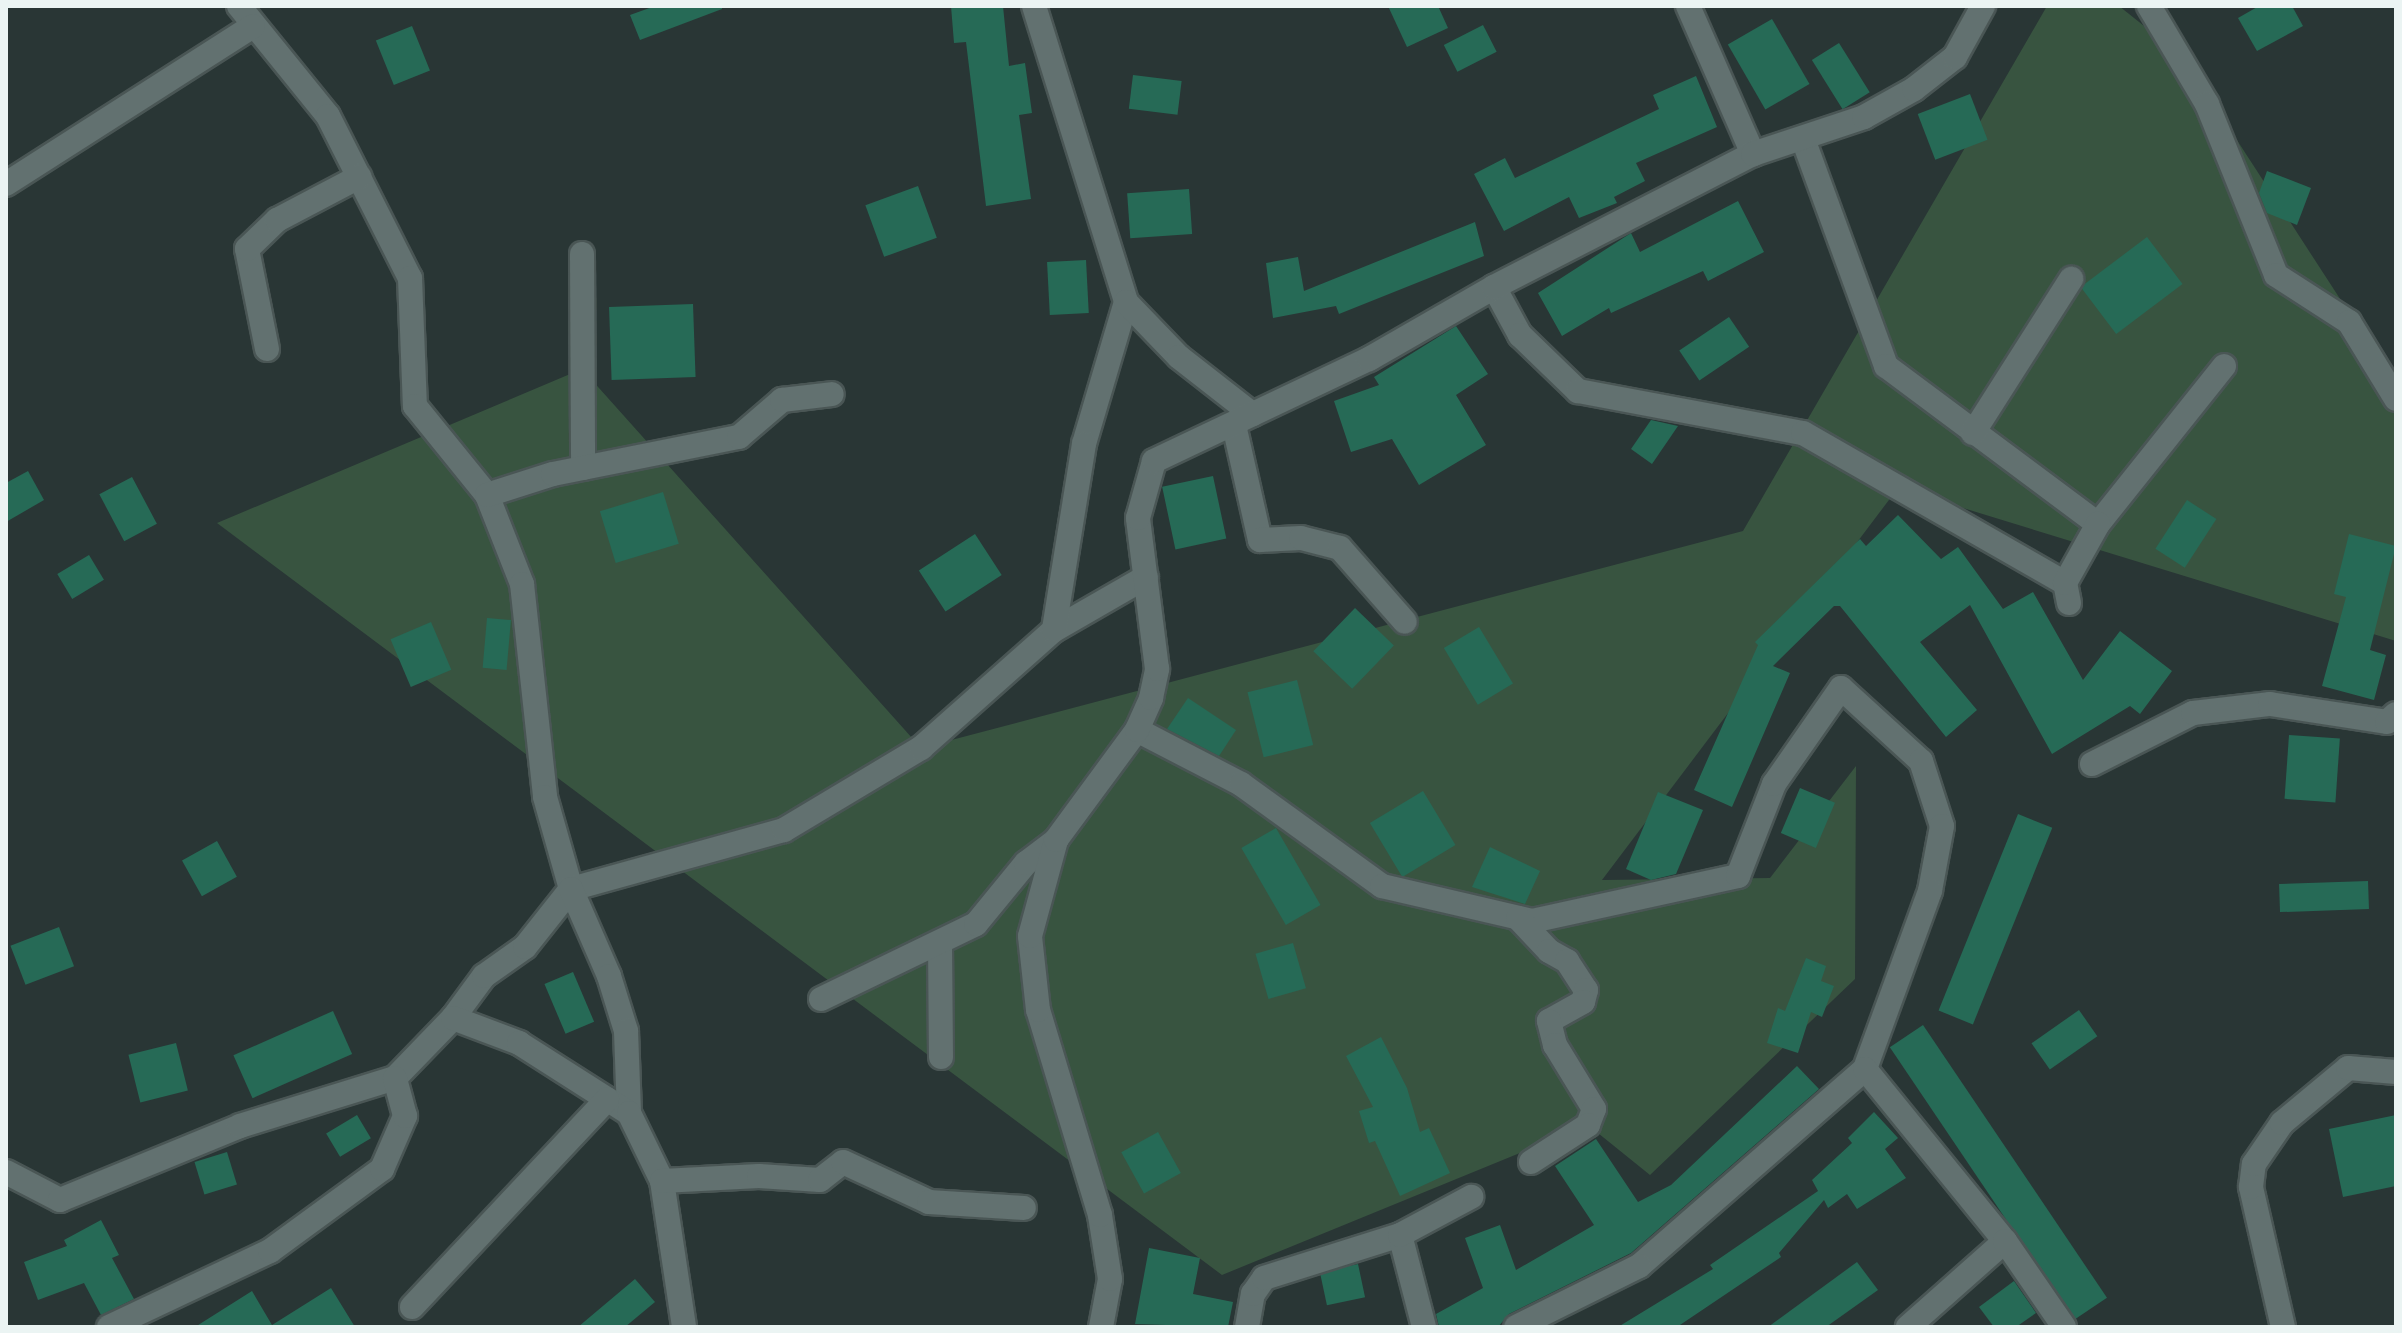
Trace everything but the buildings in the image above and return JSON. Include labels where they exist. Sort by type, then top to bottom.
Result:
[{"type":"street","points":[[1034,6],[1126,302],[1243,420],[1260,540],[1301,538],[1340,548],[1405,622]]},
{"type":"street","points":[[1688,6],[1753,154]]},
{"type":"street","points":[[821,999],[976,924],[1026,863],[1056,840],[1137,730],[1157,669],[1138,518],[1154,461],[1369,359],[1494,287],[1753,154],[1864,117],[1914,89],[1955,57],[1983,6]]},
{"type":"street","points":[[2149,6],[2207,104],[2276,275],[2349,322],[2396,399]]},
{"type":"street","points":[[6,184],[246,16],[328,116],[410,278],[415,406],[487,495],[522,584],[545,797],[571,889],[609,976],[626,1031],[629,1113],[662,1181],[684,1327]]},
{"type":"street","points":[[1803,139],[1886,366],[2098,524]]},
{"type":"street","points":[[267,349],[247,249],[277,220],[359,177]]},
{"type":"street","points":[[582,254],[583,468]]},
{"type":"street","points":[[1973,433],[2071,279]]},
{"type":"street","points":[[1494,287],[1520,335],[1578,391],[1803,433],[2067,593],[2098,524],[2224,366]]},
{"type":"street","points":[[1054,630],[1084,444],[1126,302]]},
{"type":"street","points":[[487,495],[583,468],[739,437],[782,400],[832,394]]},
{"type":"street","points":[[6,1172],[60,1200],[240,1126],[395,1078],[453,1018],[484,976],[525,947],[571,889],[784,830],[921,748],[1054,630],[1146,577]]},
{"type":"street","points":[[1137,730],[1241,784],[1382,886],[1532,921],[1738,876],[1774,784],[1841,688],[1921,761],[1942,826],[1930,891],[1865,1069],[1639,1266],[1516,1327]]},
{"type":"street","points":[[2092,764],[2193,713],[2270,704],[2387,722],[2396,714]]},
{"type":"street","points":[[1056,840],[1030,936],[1038,1010],[1100,1215],[1110,1279],[1101,1327]]},
{"type":"street","points":[[1518,918],[1549,951],[1567,961],[1586,990],[1583,1002],[1549,1021],[1555,1045],[1594,1109],[1588,1125],[1531,1162]]},
{"type":"street","points":[[940,943],[941,1057]]},
{"type":"street","points":[[453,1018],[519,1043],[629,1113]]},
{"type":"street","points":[[2283,1327],[2251,1187],[2254,1164],[2282,1123],[2348,1068],[2396,1072]]},
{"type":"street","points":[[1865,1069],[2005,1241],[2064,1327]]},
{"type":"street","points":[[109,1327],[270,1251],[382,1169],[405,1116],[395,1078]]},
{"type":"street","points":[[412,1307],[607,1099]]},
{"type":"street","points":[[662,1181],[759,1176],[820,1180],[843,1162],[929,1202],[1024,1208]]},
{"type":"street","points":[[1247,1327],[1253,1294],[1264,1278],[1400,1235],[1471,1197]]},
{"type":"street","points":[[1400,1235],[1424,1327]]},
{"type":"street","points":[[1908,1327],[2005,1241]]},
{"type":"green space","points":[[2047,6],[2119,6],[2183,57],[2396,385],[2396,641],[1898,488],[1602,880],[1770,878],[1856,766],[1855,979],[1650,1175],[1588,1125],[1222,1275],[217,523],[582,369],[921,748],[1743,531]]}]
